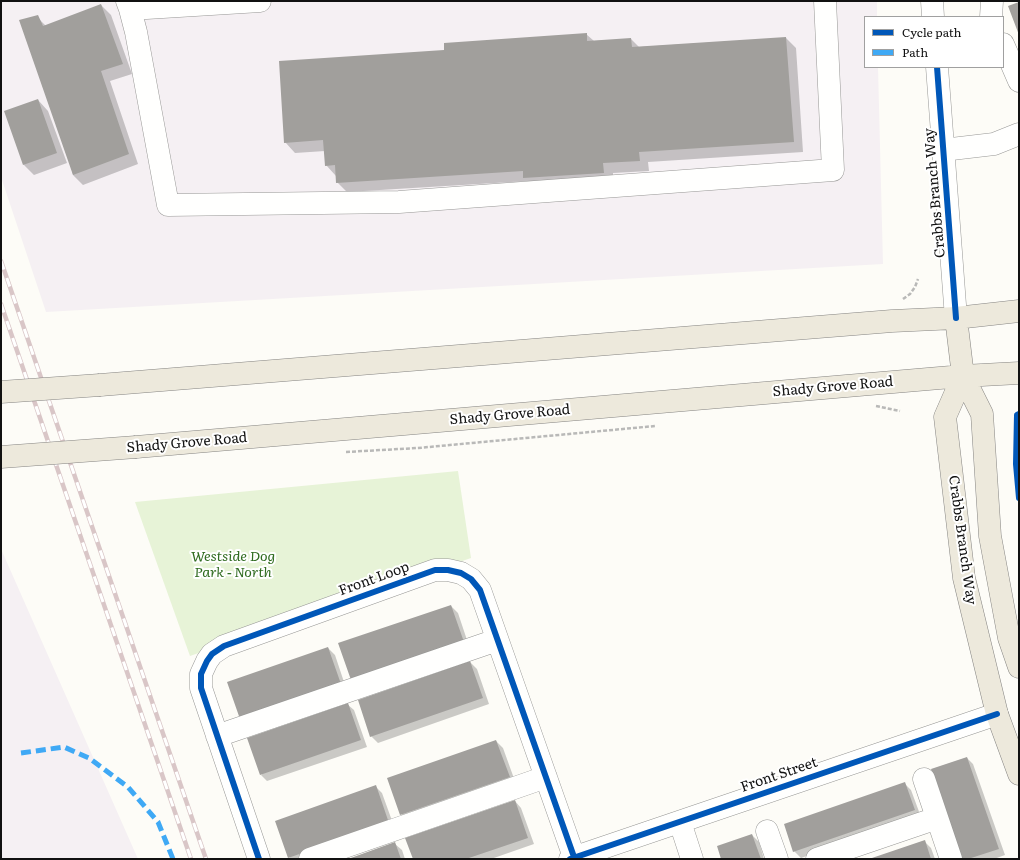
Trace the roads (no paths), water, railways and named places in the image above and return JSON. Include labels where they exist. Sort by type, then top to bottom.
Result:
[{"type":"main road","points":[[1,392],[876,322],[956,318],[1019,311]]},
{"type":"main road","name":"Crabbs Branch Way","points":[[956,318],[963,376],[982,414],[990,536],[1009,638],[1019,667]]},
{"type":"main road","name":"Shady Grove Road","points":[[1,457],[136,447],[963,376],[1019,373]]},
{"type":"main road","name":"Crabbs Branch Way","points":[[963,376],[945,418],[964,578],[997,714],[1019,774]]},
{"type":"street","points":[[260,1],[129,5],[168,205],[383,203],[833,170],[825,1]]},
{"type":"street","points":[[932,1],[933,16]]},
{"type":"street","points":[[991,16],[992,1]]},
{"type":"street","points":[[1004,46],[1019,81]]},
{"type":"street","name":"Crabbs Branch Way","points":[[937,68],[956,318]]},
{"type":"street","points":[[943,150],[994,144],[1019,134]]},
{"type":"street","name":"Front Loop","points":[[259,859],[201,688],[202,674],[207,661],[212,654],[224,646],[434,570],[448,570],[461,573],[471,579],[480,590],[546,778],[572,858]]},
{"type":"street","points":[[217,736],[497,640]]},
{"type":"street","name":"Front Street","points":[[572,858],[997,714]]},
{"type":"street","points":[[310,859],[546,778]]},
{"type":"street","points":[[924,779],[951,859]]},
{"type":"street","points":[[817,859],[937,818]]},
{"type":"street","points":[[680,822],[692,859]]},
{"type":"street","points":[[767,831],[777,859]]},
{"type":"railway","points":[[1,261],[206,859]]},
{"type":"railway","points":[[1,304],[191,859]]},
{"type":"park label","name":"Westside Dog Park - North","points":[[233,566]]}]
